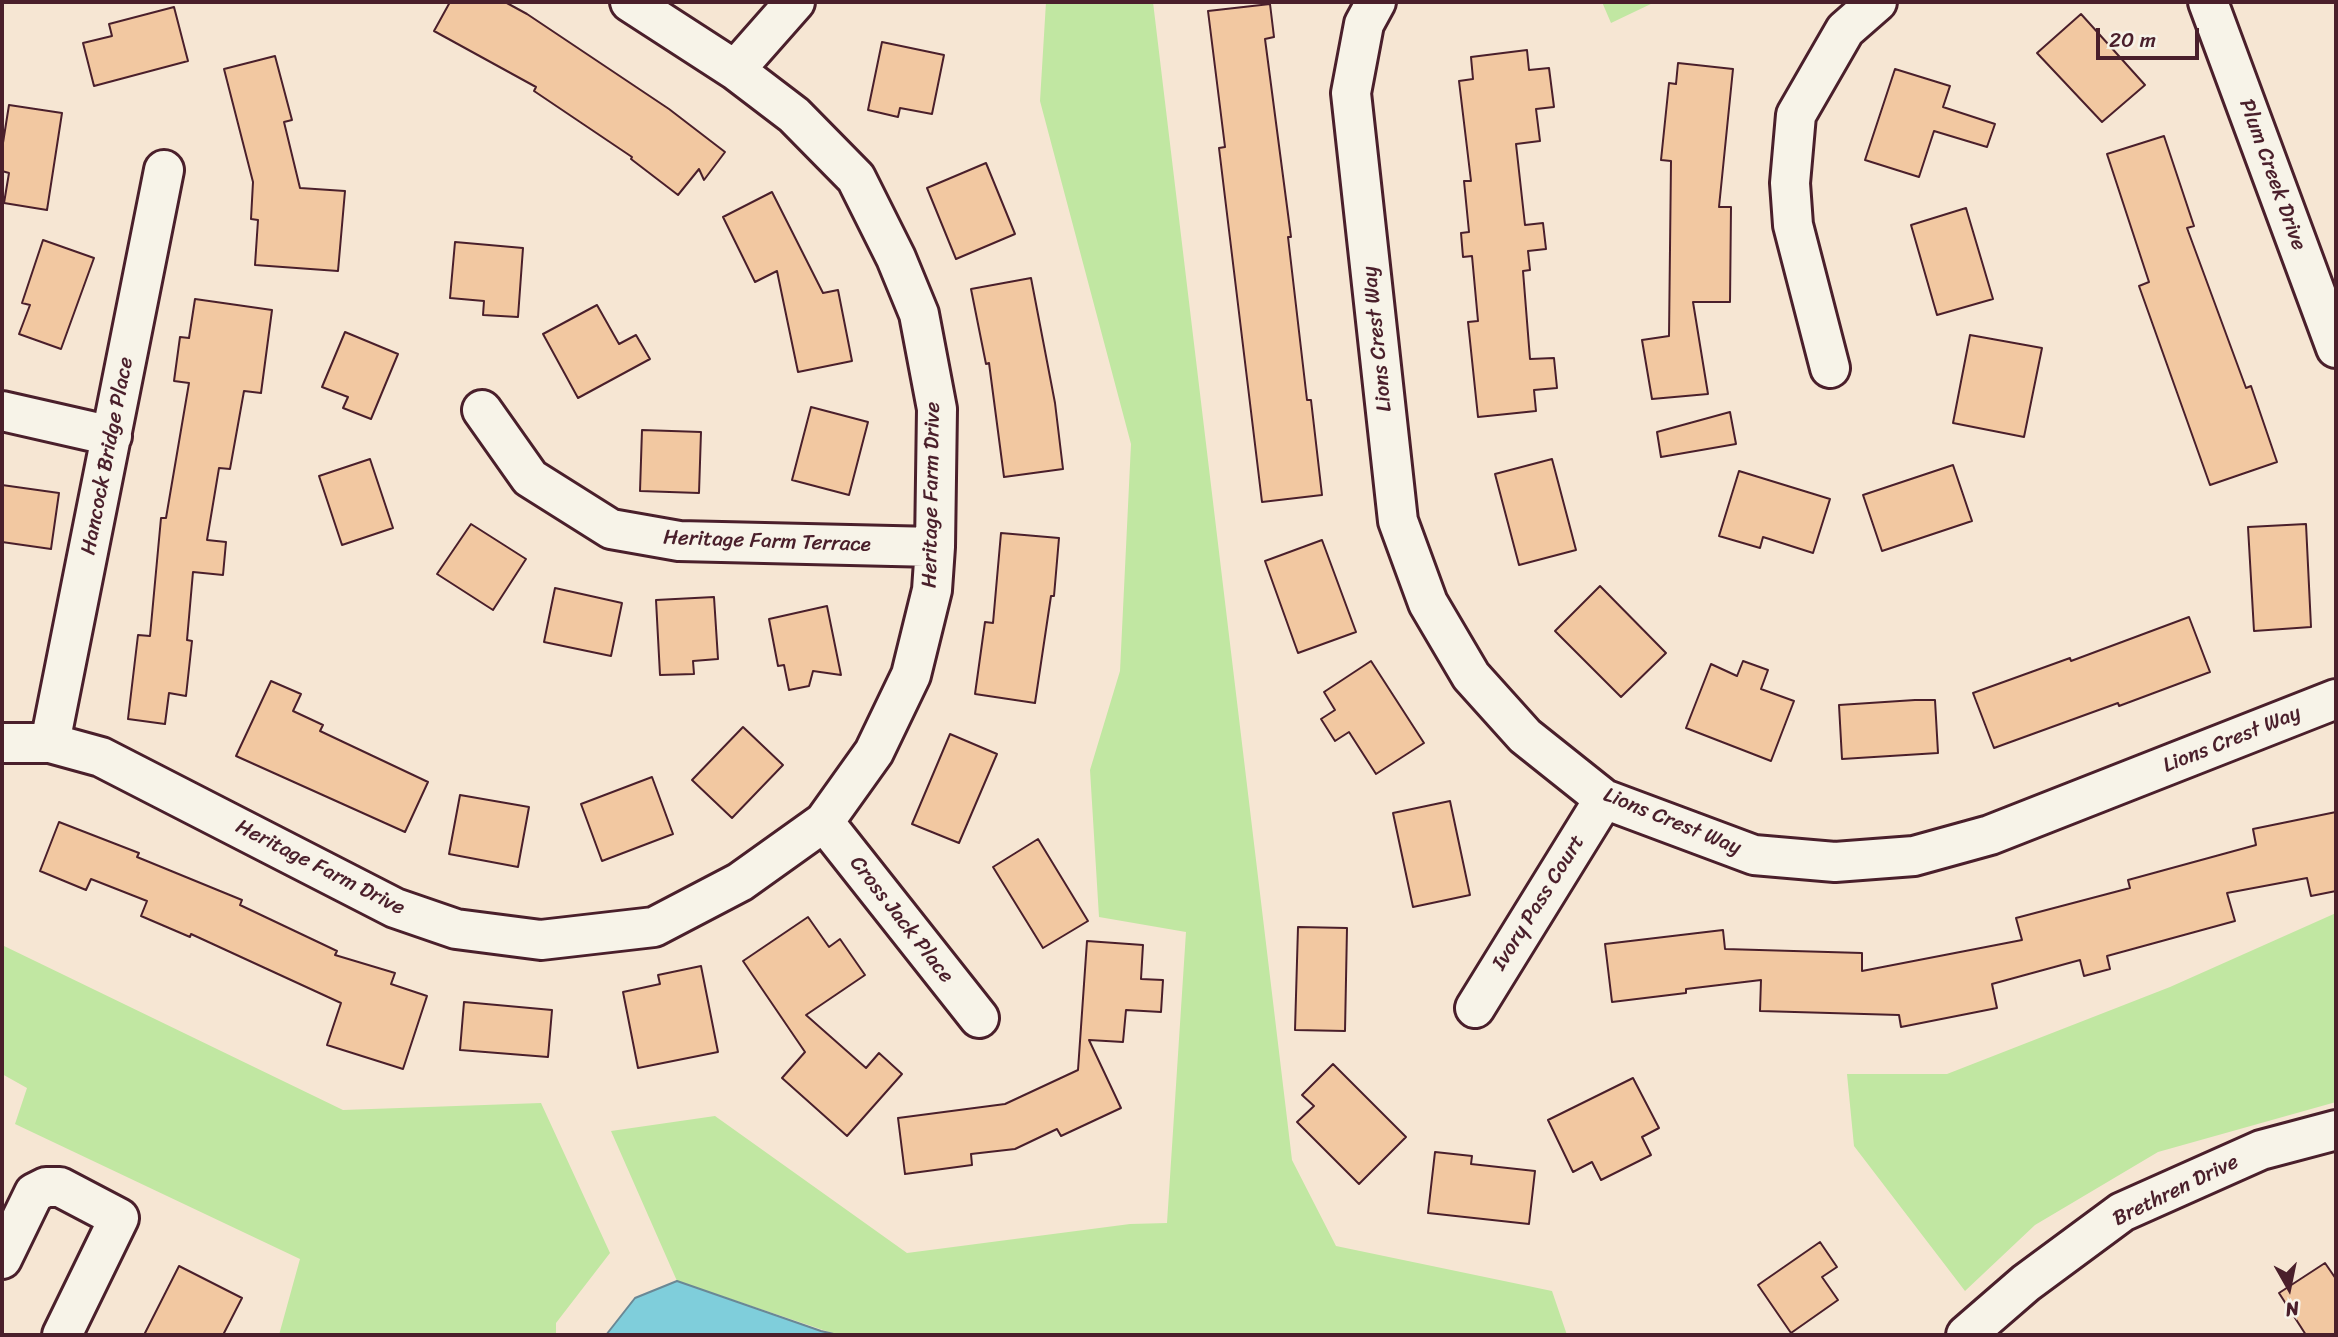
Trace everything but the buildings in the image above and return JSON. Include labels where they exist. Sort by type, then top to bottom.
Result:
[{"type":"street","name":"Heritage Farm Drive","points":[[2,743],[50,743],[101,757],[395,908],[456,929],[541,940],[654,927],[740,882],[824,822],[874,752],[911,675],[932,590],[937,409],[919,314],[896,258],[856,178],[794,114],[735,70],[630,2]]},
{"type":"street","points":[[735,70],[795,2]]},
{"type":"street","name":"Lions Crest Way","points":[[1376,2],[1364,24],[1351,93],[1398,521],[1428,603],[1471,676],[1525,736],[1604,799],[1755,855],[1835,862],[1914,856],[1990,835],[2336,699]]},
{"type":"street","points":[[1830,368],[1793,225],[1790,183],[1796,115],[1845,30],[1877,2]]},
{"type":"street","name":"Plum Creek Drive","points":[[2208,2],[2336,348]]},
{"type":"street","name":"Hancock Bridge Place","points":[[50,743],[163,170]]},
{"type":"street","name":"Heritage Farm Terrace","points":[[482,410],[530,478],[611,530],[678,541],[935,547]]},
{"type":"street","points":[[2,411],[112,436]]},
{"type":"street","name":"Ivory Pass Court","points":[[1475,1008],[1604,799]]},
{"type":"street","name":"Cross Jack Place","points":[[824,822],[979,1018]]},
{"type":"street","name":"Brethren Drive","points":[[1966,1335],[2026,1283],[2122,1212],[2261,1150],[2336,1130]]},
{"type":"street","points":[[2,1259],[34,1193],[46,1186],[60,1186],[119,1218],[62,1335]]},
{"type":"green space","points":[[1046,2],[1153,2],[1292,1160],[1336,1246],[1552,1291],[1567,1335],[838,1335],[677,1281],[611,1131],[715,1116],[907,1253],[1130,1224],[1167,1223],[1186,932],[1099,917],[1090,770],[1120,671],[1131,444],[1040,101]]},
{"type":"green space","points":[[1602,2],[1655,2],[1611,23]]},
{"type":"green space","points":[[2336,913],[2336,1102],[2158,1152],[2035,1225],[1965,1291],[1854,1146],[1847,1074],[1947,1074],[2170,987]]},
{"type":"green space","points":[[2,945],[343,1110],[541,1103],[610,1253],[556,1323],[556,1335],[279,1335],[300,1259],[15,1124],[27,1088],[2,1074]]},
{"type":"water","points":[[677,1281],[838,1335],[606,1335],[635,1298]]}]
